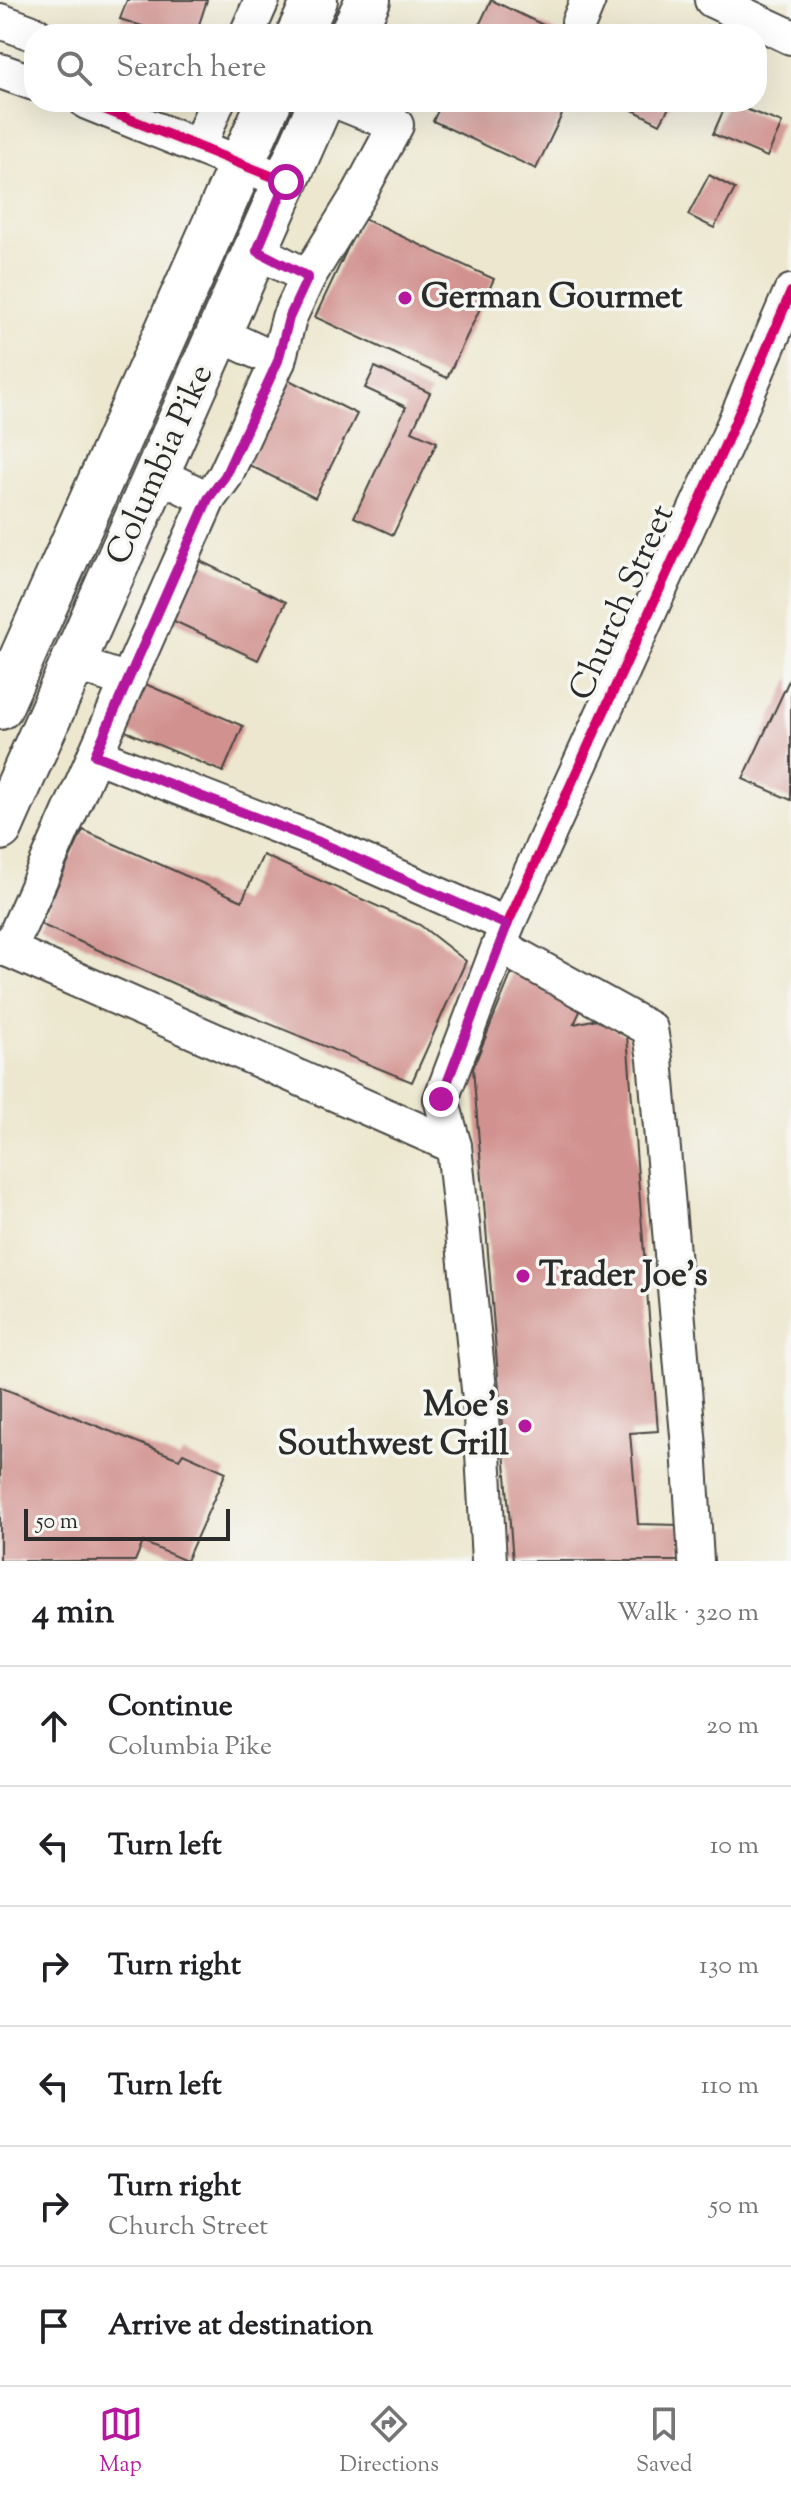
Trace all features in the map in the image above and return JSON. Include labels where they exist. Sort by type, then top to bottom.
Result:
[{"type":"main road","points":[[304,24],[315,0]]},
{"type":"main road","points":[[357,24],[368,0]]},
{"type":"main road","name":"Columbia Pike","points":[[0,707],[264,112]]},
{"type":"main road","name":"Columbia Pike","points":[[0,828],[317,112]]},
{"type":"street","points":[[251,24],[262,0]]},
{"type":"street","points":[[712,0],[763,24]]},
{"type":"street","points":[[0,21],[24,30]]},
{"type":"street","points":[[767,26],[791,37]]},
{"type":"street","points":[[0,71],[24,79]]},
{"type":"street","points":[[112,112],[286,182]]},
{"type":"street","points":[[199,146],[213,112]]},
{"type":"street","points":[[364,112],[396,125],[359,194],[308,277],[289,318],[278,361],[225,476],[208,499],[95,755],[5,948],[454,1146]]},
{"type":"street","points":[[257,251],[308,277]]},
{"type":"street","name":"Church Street","points":[[489,1561],[480,1399],[464,1228],[454,1146],[441,1099],[504,935],[789,300]]},
{"type":"street","points":[[219,334],[278,361]]},
{"type":"street","points":[[157,474],[208,499]]},
{"type":"street","points":[[73,663],[128,681]]},
{"type":"street","points":[[95,755],[319,842],[504,935],[650,1029],[689,1447],[696,1561]]},
{"type":"building","points":[[127,0],[207,0],[199,24],[136,24],[120,19]]},
{"type":"building","points":[[491,0],[541,24],[480,24]]},
{"type":"building","points":[[437,112],[563,112],[536,169],[433,121]]},
{"type":"building","points":[[637,112],[667,112],[660,124]]},
{"type":"building","points":[[723,112],[753,112],[782,123],[767,157],[713,134]]},
{"type":"building","points":[[709,175],[735,189],[714,228],[688,215]]},
{"type":"building","name":"German Gourmet","points":[[362,218],[494,279],[447,378],[315,317]]},
{"type":"building","points":[[375,367],[430,393],[412,431],[437,442],[393,535],[354,517],[406,407],[365,388]]},
{"type":"building","points":[[289,380],[357,414],[315,498],[247,464]]},
{"type":"building","points":[[200,561],[286,602],[258,660],[172,620]]},
{"type":"building","points":[[791,676],[791,800],[743,779]]},
{"type":"building","points":[[143,683],[243,726],[223,772],[123,730]]},
{"type":"building","points":[[83,830],[242,901],[263,855],[420,925],[466,961],[412,1082],[199,995],[40,924]]},
{"type":"building","points":[[512,972],[583,1005],[574,1024],[597,1019],[627,1036],[658,1431],[630,1433],[638,1524],[679,1525],[682,1561],[513,1561],[473,1068]]},
{"type":"building","points":[[0,1387],[179,1459],[183,1453],[226,1472],[186,1561],[143,1542],[135,1561],[0,1561]]},
{"type":"cycle path","points":[[112,112],[286,182]]},
{"type":"cycle path","points":[[507,925],[726,443],[791,292]]},
{"type":"place","name":"German Gourmet","points":[[405,298]]},
{"type":"place","name":"Trader Joe's","points":[[523,1276]]},
{"type":"place","name":"Moe's Southwest Grill","points":[[525,1426]]},
{"type":"route","points":[[286,182],[257,251],[308,277],[289,318],[278,361],[225,476],[208,499],[95,755],[319,842],[507,925],[441,1099]]}]
